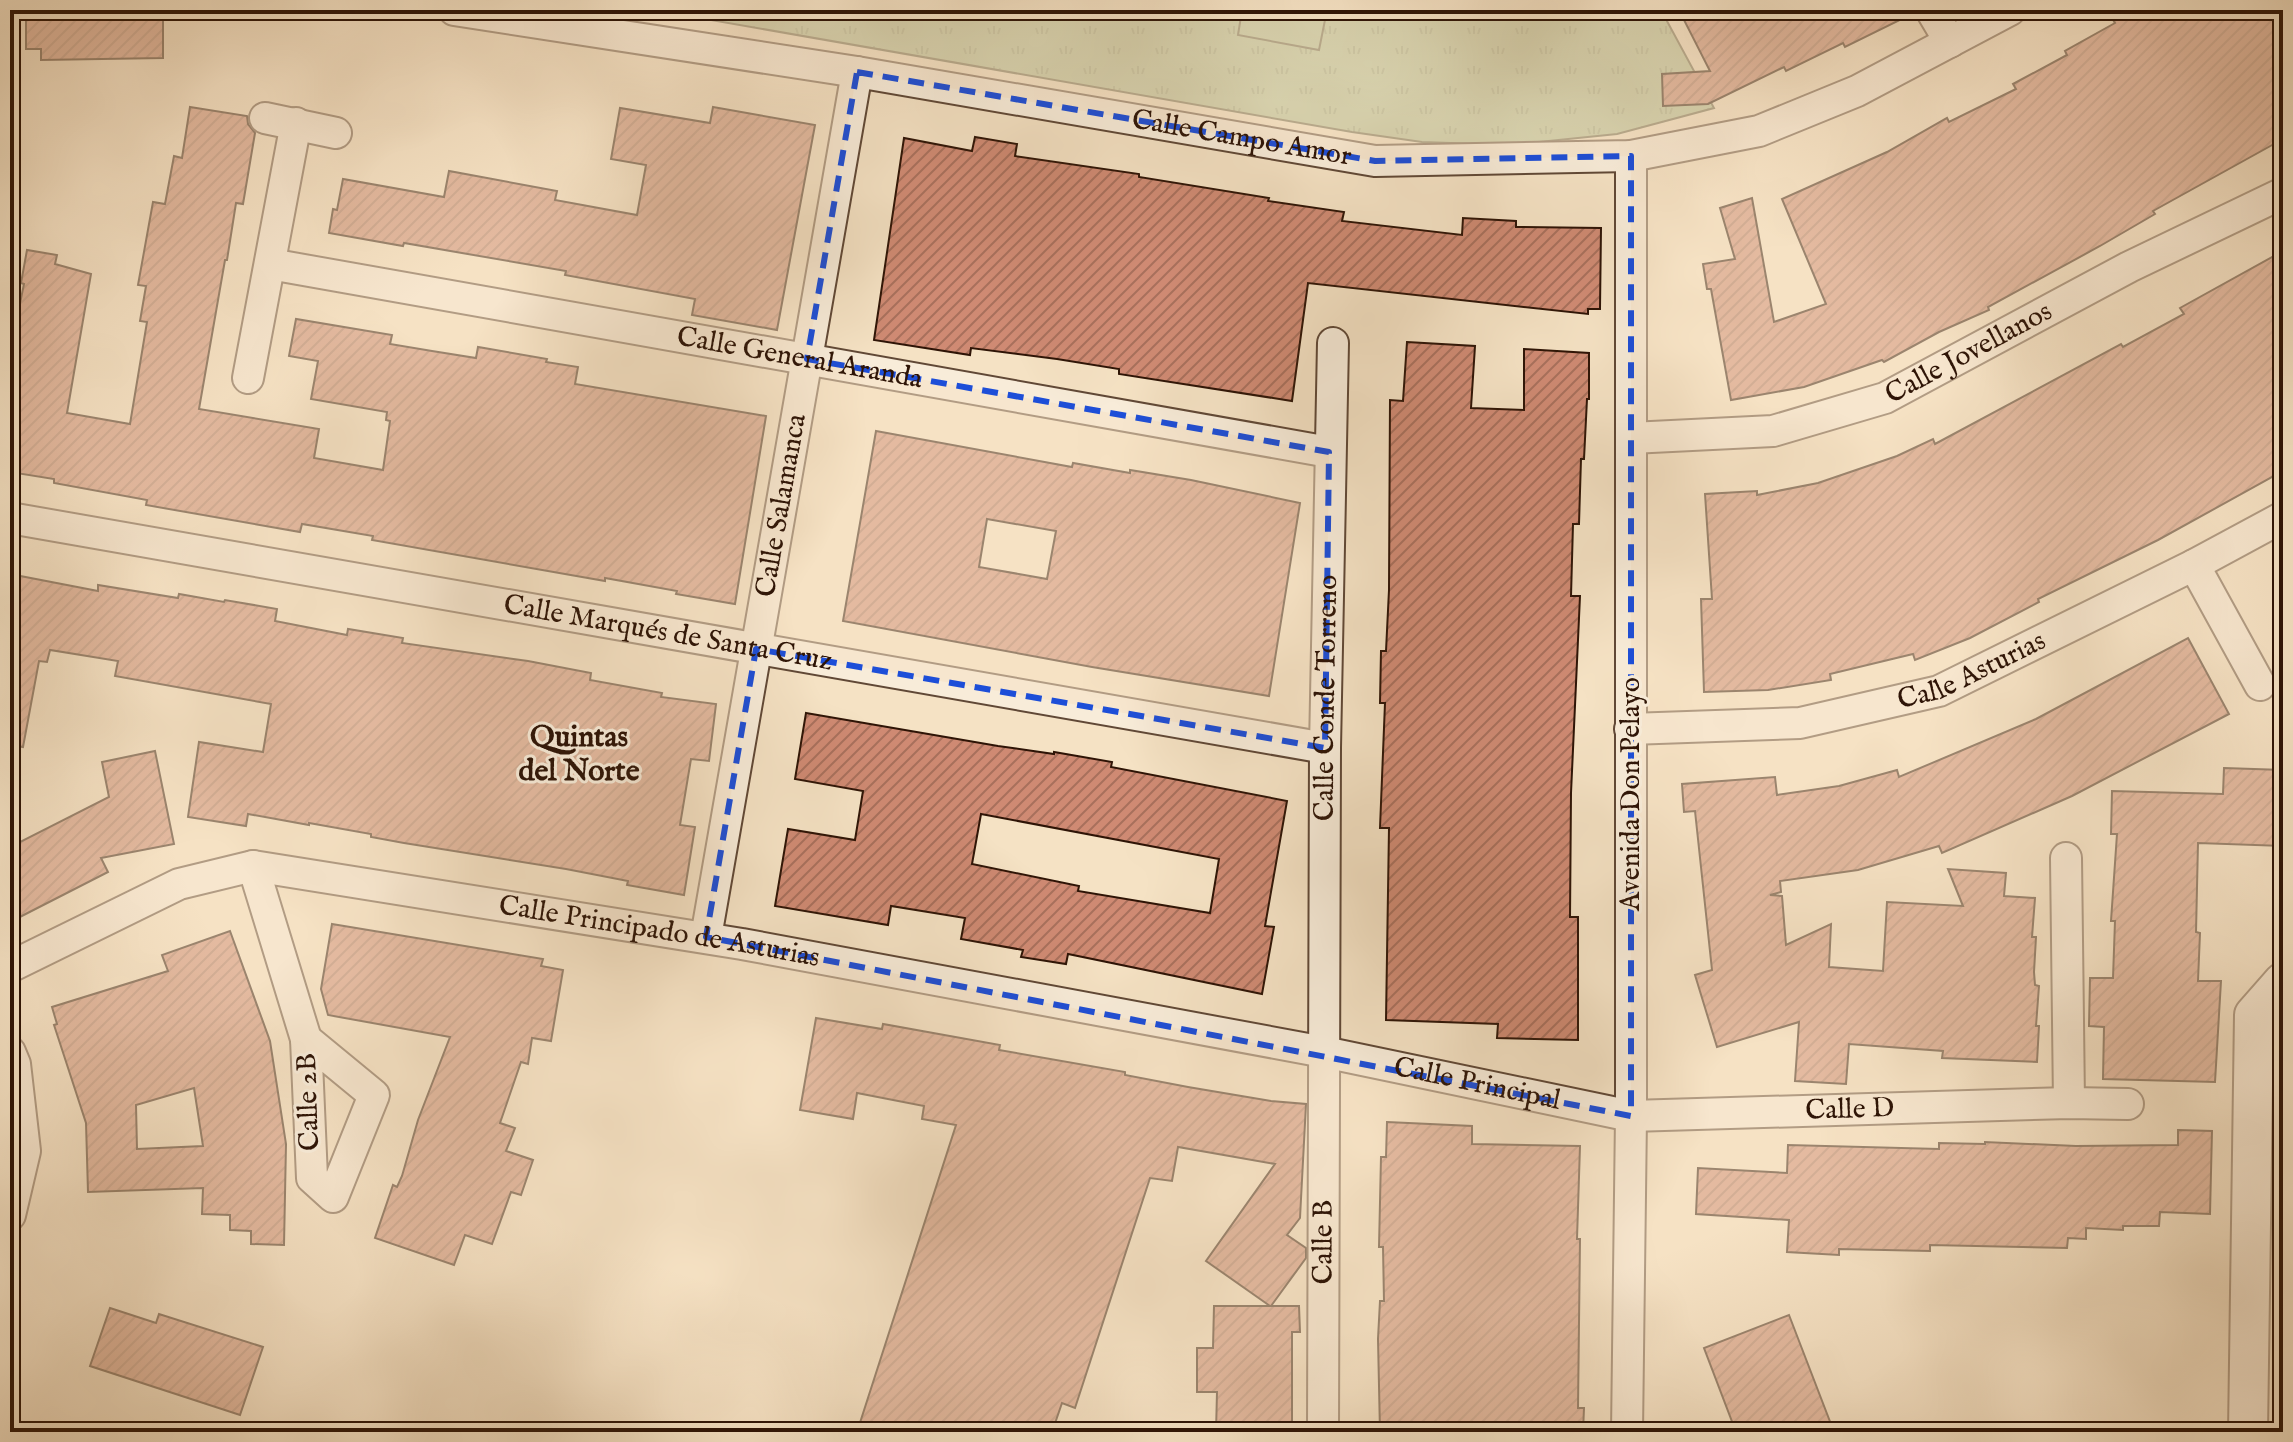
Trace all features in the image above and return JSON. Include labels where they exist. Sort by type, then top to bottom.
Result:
[{"type":"street","name":"Calle Campo Amor","points":[[454,10],[857,72],[1375,161],[1631,156],[1759,131],[1857,91],[2010,10]]},
{"type":"street","points":[[1931,10],[1950,42]]},
{"type":"street","name":"Calle Salamanca","points":[[706,937],[857,72]]},
{"type":"street","points":[[265,118],[336,133]]},
{"type":"street","points":[[248,378],[296,123]]},
{"type":"street","name":"Avenida Don Pelayo","points":[[1627,1432],[1631,1116],[1631,156]]},
{"type":"street","name":"Calle Jovellanos","points":[[1631,438],[1773,431],[1885,398],[2129,267],[2283,193]]},
{"type":"street","name":"Calle General Aranda","points":[[270,264],[1329,452]]},
{"type":"street","name":"Calle Conde Torreno","points":[[1324,1052],[1325,748],[1333,343]]},
{"type":"street","name":"Calle Asturias","points":[[1630,729],[1800,723],[1939,691],[2194,565],[2283,517]]},
{"type":"street","name":"Calle Marqués de Santa Cruz","points":[[10,518],[1325,748]]},
{"type":"street","points":[[2194,565],[2260,685]]},
{"type":"street","points":[[2066,858],[2069,1103]]},
{"type":"street","name":"Calle Principado de Asturias","points":[[10,967],[179,884],[253,866],[706,937],[1324,1052]]},
{"type":"street","name":"Calle 2B","points":[[253,866],[306,1039]]},
{"type":"street","points":[[2248,1432],[2254,1015],[2283,982]]},
{"type":"street","points":[[10,1052],[15,1064],[25,1151],[10,1215]]},
{"type":"street","name":"Calle Principal","points":[[1324,1052],[1631,1116]]},
{"type":"street","name":"Calle B","points":[[1323,1432],[1324,1052]]},
{"type":"street","name":"Calle D","points":[[1631,1116],[2069,1103],[2128,1104]]},
{"type":"highlighted area","points":[[857,72],[1375,161],[1631,156],[1631,1116],[706,937],[756,649],[1325,748],[1329,452],[807,359]]},
{"type":"green space","points":[[654,10],[1661,10],[1714,108],[1617,134],[1509,145],[1422,142]]},
{"type":"green space","points":[[1242,10],[1327,10],[1319,50],[1238,35]]},
{"type":"building","points":[[1698,10],[1913,10],[1914,13],[1845,47],[1843,43],[1786,71],[1784,67],[1708,104],[1663,106],[1662,74],[1710,71],[1683,18]]},
{"type":"building","points":[[2126,10],[2283,10],[2283,139],[2153,211],[2155,214],[1988,307],[1989,310],[1939,332],[1884,362],[1882,360],[1804,387],[1731,400],[1711,289],[1707,289],[1703,264],[1735,259],[1720,208],[1752,198],[1774,322],[1826,304],[1782,199],[1887,152],[1947,118],[1949,122],[2016,89],[2013,84],[2067,55],[2065,51],[2115,23],[2112,18]]},
{"type":"building","points":[[119,12],[163,13],[163,58],[41,60],[41,49],[26,49],[26,18],[119,18]]},
{"type":"building","points":[[190,107],[247,116],[248,124],[255,133],[243,204],[236,203],[199,409],[319,429],[314,458],[383,470],[390,421],[386,420],[387,412],[311,399],[318,361],[289,356],[296,319],[392,335],[390,344],[432,351],[476,358],[478,347],[547,359],[546,362],[578,367],[575,384],[766,416],[735,604],[605,578],[605,581],[372,540],[373,536],[302,524],[300,532],[146,505],[147,500],[10,472],[10,370],[13,353],[10,352],[24,284],[21,283],[27,250],[57,255],[55,264],[91,274],[67,413],[130,424],[147,322],[140,321],[146,286],[138,285],[153,202],[165,204],[174,156],[182,158]]},
{"type":"building","points":[[713,107],[815,125],[777,330],[692,315],[695,299],[565,275],[566,271],[329,233],[343,179],[444,197],[449,171],[557,191],[555,200],[637,215],[646,165],[611,159],[620,108],[710,123]]},
{"type":"building","points":[[975,137],[1017,144],[1015,156],[1139,174],[1139,177],[1269,198],[1268,201],[1344,212],[1342,221],[1462,235],[1463,218],[1516,221],[1516,227],[1601,228],[1600,309],[1588,309],[1588,314],[1308,283],[1292,401],[1119,374],[1119,369],[1057,359],[971,348],[970,355],[874,340],[904,138],[972,151]]},
{"type":"building","points":[[2283,251],[2283,471],[1970,638],[1915,660],[1913,654],[1830,674],[1831,680],[1768,690],[1704,692],[1701,599],[1712,599],[1705,494],[1757,491],[1757,495],[1818,483],[1897,456],[1933,439],[1935,444],[2121,344],[2123,347],[2184,314],[2180,308]]},
{"type":"building","points":[[1407,342],[1475,346],[1471,408],[1524,410],[1524,349],[1589,353],[1589,399],[1584,459],[1581,459],[1579,524],[1573,524],[1571,596],[1580,596],[1571,793],[1570,917],[1578,917],[1578,1040],[1497,1038],[1498,1024],[1386,1020],[1389,828],[1380,828],[1385,703],[1380,703],[1381,651],[1386,651],[1389,590],[1390,400],[1403,401]]},
{"type":"building","points":[[876,431],[1072,467],[1073,463],[1191,480],[1300,503],[1269,696],[843,621]],"holes":[[[987,519],[1056,531],[1047,579],[979,567]]]},
{"type":"building","points":[[10,574],[98,591],[98,585],[277,609],[275,621],[347,635],[348,629],[403,638],[402,643],[528,661],[591,673],[590,680],[662,693],[661,697],[716,704],[709,761],[691,759],[680,825],[695,827],[684,895],[627,885],[628,881],[566,869],[404,843],[309,823],[248,814],[246,826],[188,817],[199,742],[263,752],[271,704],[115,676],[118,661],[50,650],[47,662],[39,661],[23,747],[10,745]]},
{"type":"building","points":[[2188,638],[2229,714],[2072,796],[1942,853],[1939,846],[1858,870],[1780,881],[1781,892],[1770,895],[1782,896],[1786,945],[1831,924],[1829,967],[1883,971],[1887,902],[1963,906],[1948,869],[2006,873],[2004,896],[2035,898],[2032,937],[2036,937],[2034,972],[2035,985],[2039,986],[2037,1062],[1942,1058],[1943,1051],[1849,1044],[1846,1084],[1795,1081],[1799,1022],[1717,1047],[1695,975],[1712,970],[1695,811],[1684,812],[1682,784],[1775,777],[1777,795],[1839,786],[1897,770],[1899,777],[2036,719]]},
{"type":"building","points":[[806,713],[1112,762],[1111,767],[1287,801],[1265,926],[1274,927],[1262,994],[1068,954],[1066,964],[1021,957],[1023,950],[961,939],[965,918],[891,906],[888,925],[775,906],[788,829],[855,840],[863,791],[795,779]],"holes":[[[981,814],[1219,859],[1210,913],[1078,891],[1079,886],[972,864]]]},
{"type":"building","points":[[155,751],[174,844],[101,858],[108,872],[10,922],[10,847],[109,797],[102,762]]},
{"type":"building","points":[[2224,768],[2283,770],[2283,846],[2198,843],[2198,981],[2221,981],[2215,1082],[2103,1079],[2104,1027],[2089,1026],[2090,978],[2113,978],[2115,921],[2111,921],[2117,834],[2111,834],[2112,791],[2223,794]]},
{"type":"building","points":[[332,924],[543,959],[541,966],[563,970],[551,1041],[532,1038],[528,1064],[521,1062],[500,1123],[515,1128],[506,1151],[533,1160],[521,1195],[511,1192],[492,1244],[465,1235],[454,1265],[375,1238],[393,1185],[397,1187],[402,1176],[418,1120],[450,1037],[328,1015],[321,989]]},
{"type":"building","points":[[230,931],[270,1041],[286,1144],[284,1245],[251,1244],[251,1231],[230,1230],[230,1215],[202,1214],[203,1188],[88,1192],[86,1123],[54,1025],[57,1024],[52,1007],[168,971],[162,955]],"holes":[[[194,1088],[203,1146],[137,1149],[136,1105]]]},
{"type":"building","points":[[816,1018],[882,1029],[883,1024],[1000,1045],[999,1050],[1125,1072],[1125,1075],[1188,1087],[1306,1104],[1300,1218],[1287,1235],[1306,1248],[1306,1258],[1271,1306],[1299,1306],[1300,1332],[1292,1332],[1292,1432],[1216,1432],[1217,1392],[1197,1392],[1197,1348],[1213,1348],[1214,1306],[1270,1306],[1206,1261],[1275,1164],[1178,1147],[1172,1181],[1150,1178],[1075,1408],[1062,1403],[1052,1432],[857,1432],[956,1125],[922,1119],[924,1106],[857,1093],[853,1119],[800,1110]]},
{"type":"building","points":[[1387,1122],[1472,1126],[1472,1144],[1580,1146],[1578,1408],[1584,1408],[1583,1432],[1380,1432],[1378,1339],[1380,1301],[1384,1301],[1383,1247],[1379,1247],[1381,1157],[1386,1157]]},
{"type":"building","points":[[2178,1130],[2212,1131],[2210,1214],[2160,1212],[2159,1226],[2123,1226],[2123,1230],[2086,1228],[2086,1239],[2068,1238],[2067,1248],[1930,1245],[1930,1251],[1839,1249],[1839,1255],[1787,1252],[1789,1220],[1696,1214],[1698,1168],[1787,1173],[1788,1145],[1939,1149],[1939,1143],[1985,1142],[2076,1146],[2178,1145]]},
{"type":"building","points":[[110,1308],[156,1323],[159,1314],[263,1347],[240,1415],[90,1366]]},
{"type":"building","points":[[1789,1315],[1834,1432],[1736,1432],[1704,1348]]},
{"type":"district","name":"Quintas del Norte","points":[[579,755]]}]
